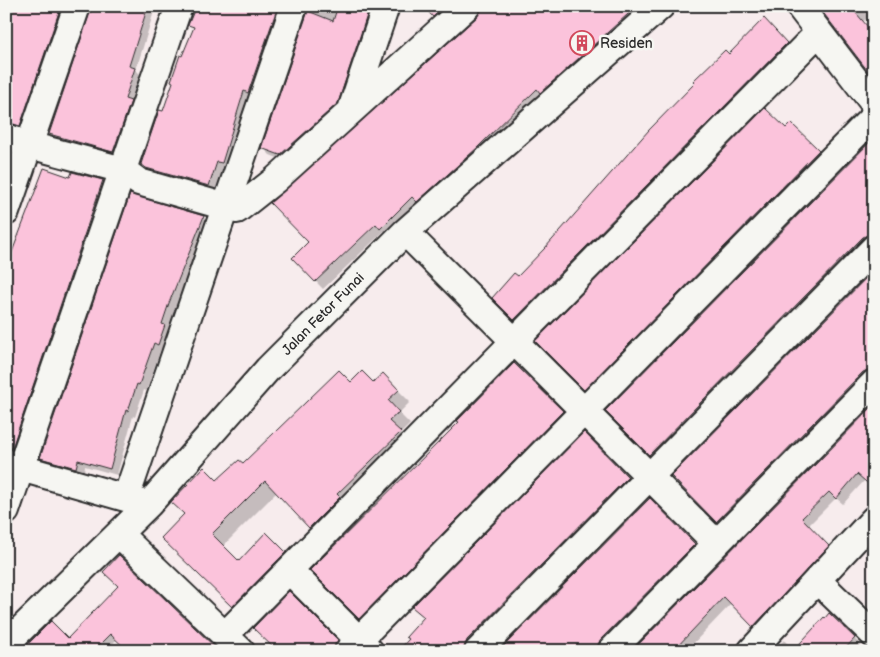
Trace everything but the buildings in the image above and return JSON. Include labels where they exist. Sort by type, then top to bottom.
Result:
[{"type":"street","points":[[6,212],[18,141],[77,6]]},
{"type":"street","points":[[6,511],[14,465],[123,170],[179,6]]},
{"type":"street","points":[[14,465],[137,501],[226,207],[294,6]]},
{"type":"street","points":[[351,110],[386,6]]},
{"type":"street","points":[[18,141],[123,170],[139,182],[237,210],[275,180],[467,6]]},
{"type":"street","name":"Jalan Fetor Funai","points":[[10,637],[119,534],[137,501],[405,232],[661,6]]},
{"type":"street","points":[[799,6],[874,104]]},
{"type":"street","points":[[119,534],[233,643],[289,570],[818,33]]},
{"type":"street","points":[[289,570],[359,647],[584,411],[874,116]]},
{"type":"street","points":[[405,232],[716,543]]},
{"type":"street","points":[[478,651],[874,248]]},
{"type":"street","points":[[610,651],[874,383]]},
{"type":"street","points":[[751,651],[874,519]]},
{"type":"street","points":[[817,580],[874,635]]},
{"type":"place","name":"Residen","points":[[582,43]]}]
